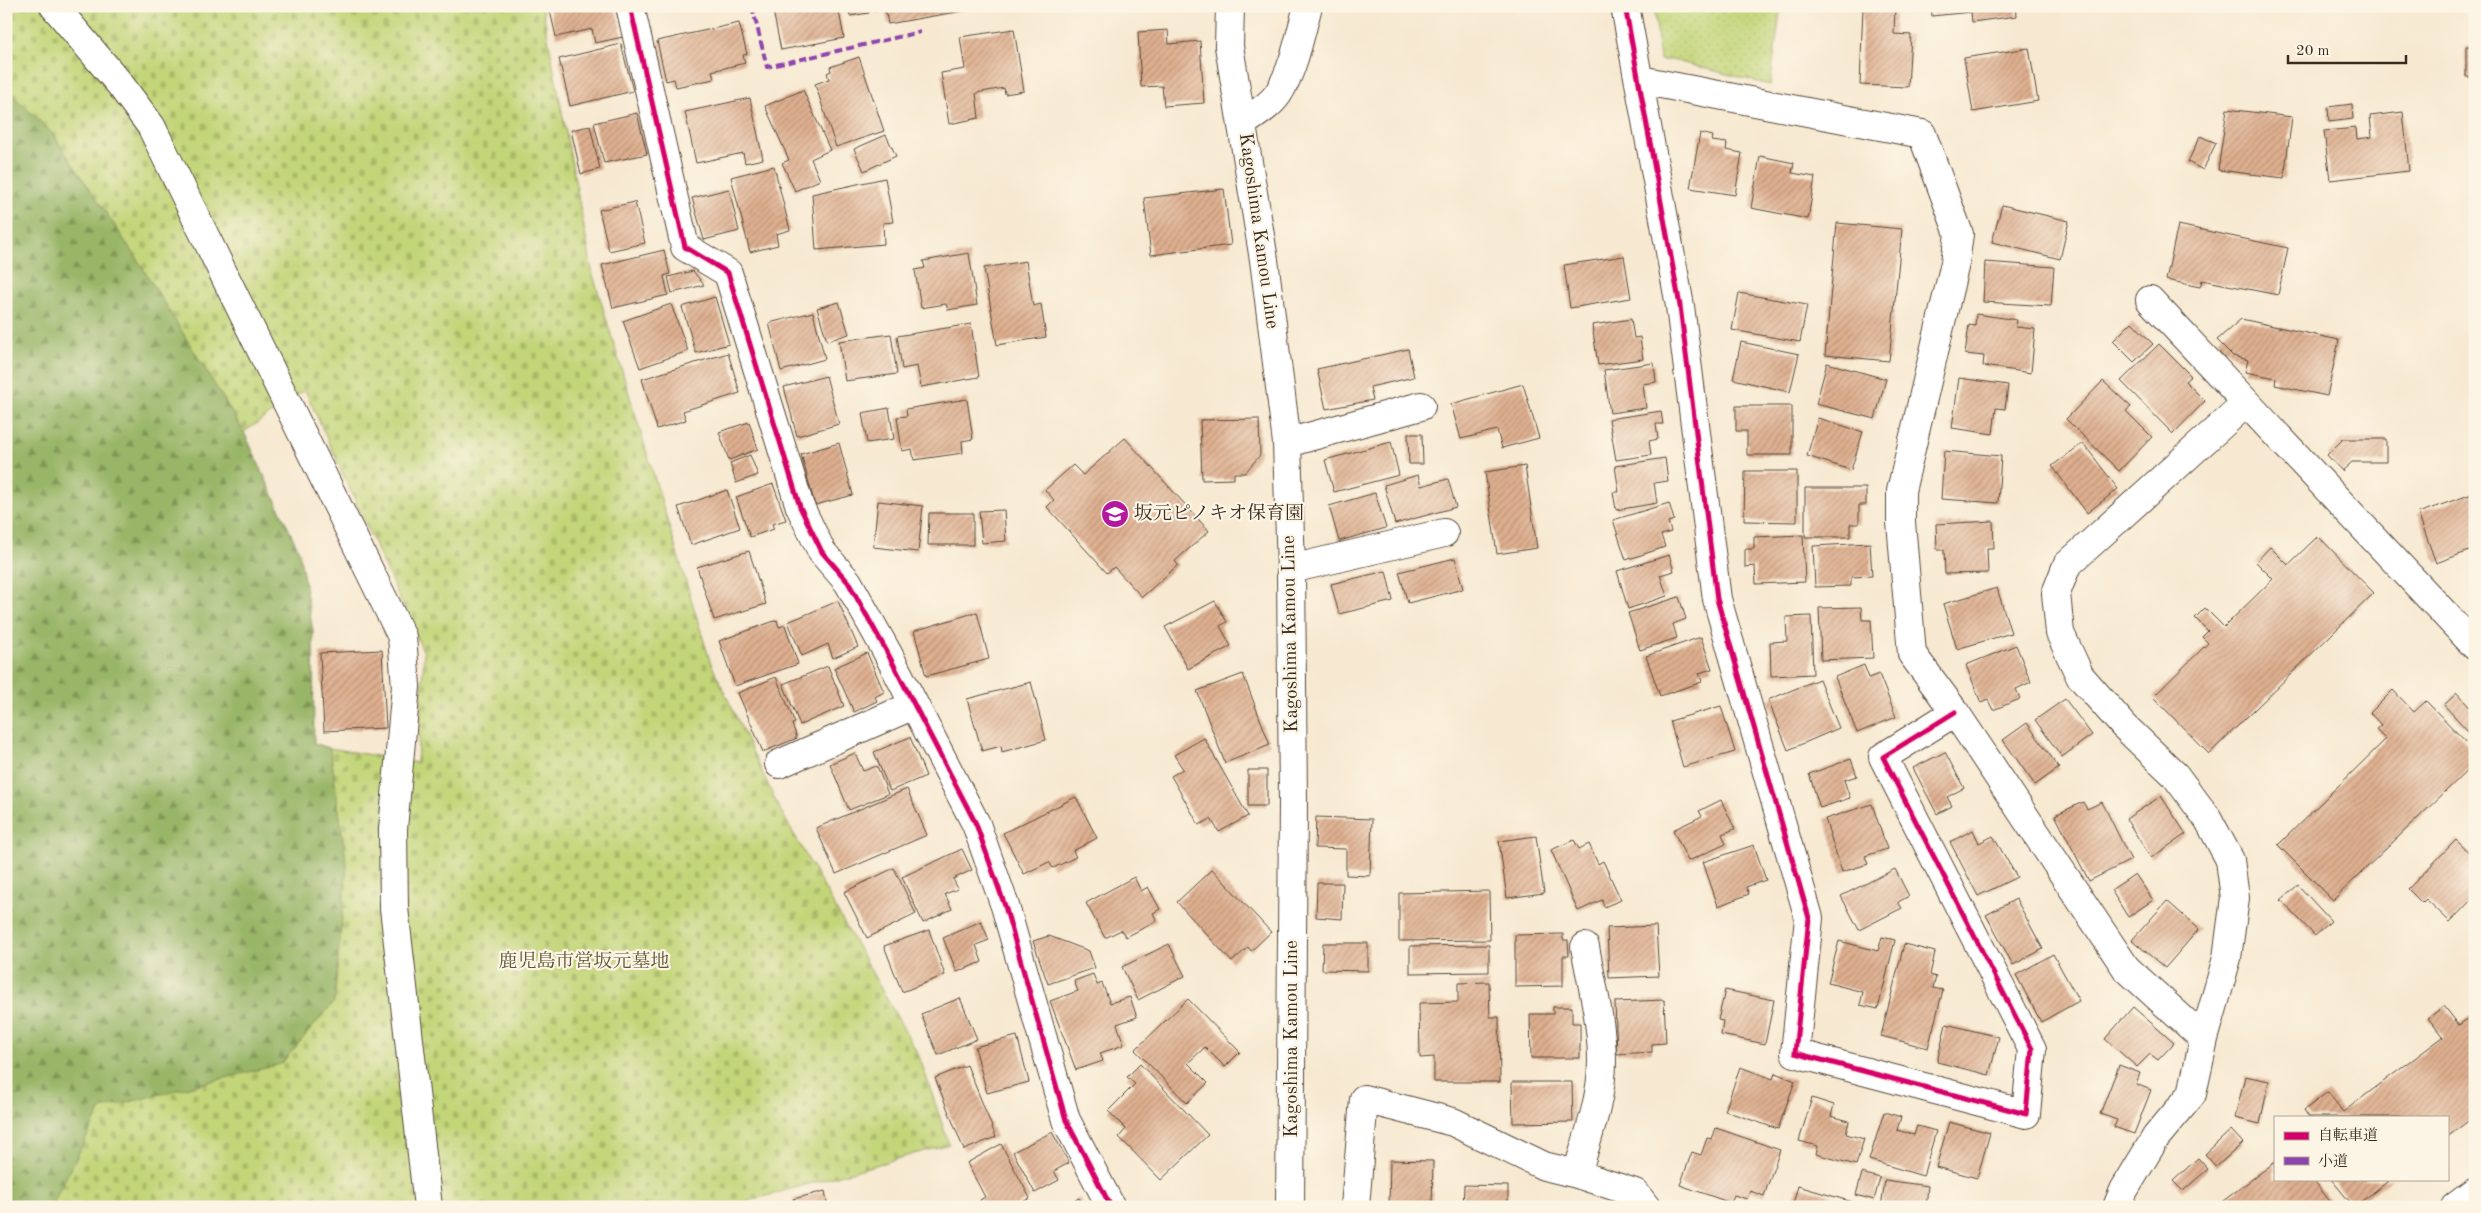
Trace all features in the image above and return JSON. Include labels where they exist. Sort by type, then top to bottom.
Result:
[{"type":"street","points":[[54,6],[119,83],[151,126],[402,637],[406,686],[393,829],[394,908],[428,1207]]},
{"type":"street","points":[[630,6],[685,247],[728,273],[800,507],[822,552],[853,591],[887,652],[944,757],[976,824],[1005,906],[1066,1120],[1111,1207]]},
{"type":"street","name":"Kagoshima Kamou Line","points":[[1230,6],[1229,46],[1264,260],[1287,443],[1291,569],[1293,813],[1290,1207]]},
{"type":"street","points":[[1242,124],[1261,111],[1277,95],[1290,69],[1308,6]]},
{"type":"street","points":[[1625,6],[1680,306],[1717,599],[1810,918],[1796,1053],[2026,1114],[2032,1049],[1883,757],[1955,712]]},
{"type":"street","points":[[1640,80],[1922,134],[1959,234],[1955,263],[1900,491],[1900,522],[1912,654],[1955,712],[2126,968],[2204,1039]]},
{"type":"street","points":[[2150,300],[2475,646]]},
{"type":"street","points":[[2117,1207],[2124,1190],[2156,1137],[2192,1094],[2204,1039],[2227,958],[2235,898],[2230,860],[2208,819],[2175,775],[2124,726],[2080,676],[2060,633],[2056,593],[2067,565],[2246,403]]},
{"type":"street","points":[[1287,443],[1421,406]]},
{"type":"street","points":[[1291,569],[1444,534]]},
{"type":"street","points":[[779,764],[914,704]]},
{"type":"street","points":[[1577,1174],[1599,1097],[1602,1062],[1598,1017],[1585,947]]},
{"type":"street","points":[[1355,1207],[1364,1099],[1452,1122],[1544,1166],[1577,1174],[1635,1193],[1646,1207]]},
{"type":"street","points":[[2455,1207],[2475,1192]]},
{"type":"green space","name":"鹿児島市営坂元墓地","points":[[6,6],[542,6],[593,275],[710,661],[778,806],[919,1056],[949,1144],[728,1207],[51,1207],[101,1109],[281,1064],[334,1002],[347,865],[330,748],[417,763],[424,653],[305,390],[244,432],[136,257],[52,133],[6,89]]},
{"type":"green space","points":[[1654,6],[1781,6],[1770,85],[1672,60],[1660,60]]},
{"type":"green space","points":[[6,89],[52,133],[136,257],[244,432],[299,551],[313,631],[314,743],[330,748],[347,865],[334,1002],[281,1064],[101,1109],[51,1207],[6,1207],[6,620],[12,616],[6,594]]},
{"type":"building","points":[[549,6],[615,6],[623,37],[595,43],[592,29],[556,37]]},
{"type":"building","points":[[772,6],[838,6],[844,38],[781,50]]},
{"type":"building","points":[[848,6],[868,6],[869,13],[850,16]]},
{"type":"building","points":[[872,6],[972,6],[973,9],[888,24],[885,8],[873,11]]},
{"type":"building","points":[[1863,6],[1895,6],[1894,34],[1911,35],[1908,87],[1860,85]]},
{"type":"building","points":[[1931,6],[2016,6],[2017,16],[1972,22],[1971,12],[1932,16]]},
{"type":"building","points":[[739,23],[747,54],[743,55],[745,63],[712,71],[714,79],[676,87],[674,79],[666,81],[657,41]]},
{"type":"building","points":[[1014,29],[1024,91],[1005,94],[1004,88],[976,93],[979,118],[949,124],[941,73],[965,69],[960,37]]},
{"type":"building","points":[[1168,30],[1169,44],[1200,41],[1204,103],[1164,106],[1162,86],[1141,87],[1138,32]]},
{"type":"building","points":[[621,44],[633,91],[570,106],[559,59]]},
{"type":"building","points":[[2466,46],[2475,46],[2475,77],[2466,77]]},
{"type":"building","points":[[2029,48],[2038,101],[1973,112],[1964,58]]},
{"type":"building","points":[[859,57],[884,131],[836,147],[815,84],[829,79],[827,73],[831,71],[830,67]]},
{"type":"building","points":[[803,90],[830,150],[811,159],[820,180],[795,191],[782,163],[789,160],[765,106]]},
{"type":"building","points":[[750,98],[763,159],[745,163],[743,153],[696,163],[685,112]]},
{"type":"building","points":[[2352,104],[2353,119],[2329,122],[2328,107]]},
{"type":"building","points":[[2227,109],[2292,117],[2284,178],[2218,170]]},
{"type":"building","points":[[2403,112],[2409,171],[2330,180],[2324,131],[2356,128],[2357,139],[2372,137],[2370,116]]},
{"type":"building","points":[[637,113],[647,154],[604,163],[594,123]]},
{"type":"building","points":[[590,126],[600,169],[581,174],[571,130]]},
{"type":"building","points":[[1700,133],[1713,136],[1712,141],[1727,143],[1726,150],[1742,153],[1735,195],[1690,188]]},
{"type":"building","points":[[886,135],[896,156],[864,171],[854,149]]},
{"type":"building","points":[[2200,136],[2216,143],[2203,170],[2188,162]]},
{"type":"building","points":[[1760,156],[1794,163],[1792,173],[1815,177],[1808,219],[1751,208]]},
{"type":"building","points":[[774,166],[790,230],[776,234],[778,245],[750,252],[731,177]]},
{"type":"building","points":[[885,178],[893,222],[883,223],[884,244],[816,250],[812,194]]},
{"type":"building","points":[[729,189],[739,231],[704,240],[692,198]]},
{"type":"building","points":[[1224,189],[1231,245],[1151,255],[1144,198]]},
{"type":"building","points":[[635,202],[645,243],[609,251],[599,210]]},
{"type":"building","points":[[2002,205],[2069,221],[2060,259],[1992,242]]},
{"type":"building","points":[[1837,223],[1902,229],[1889,361],[1825,355]]},
{"type":"building","points":[[2178,225],[2288,248],[2278,295],[2202,280],[2200,287],[2166,280]]},
{"type":"building","points":[[664,250],[670,274],[664,276],[668,295],[613,308],[602,265]]},
{"type":"building","points":[[969,253],[977,305],[948,310],[946,304],[921,308],[915,270],[925,268],[923,261]]},
{"type":"building","points":[[1624,256],[1631,298],[1570,308],[1564,265]]},
{"type":"building","points":[[1026,261],[1033,306],[1041,304],[1046,337],[997,345],[984,268]]},
{"type":"building","points":[[1985,262],[2054,267],[2051,306],[1983,302]]},
{"type":"building","points":[[693,271],[704,285],[672,293],[668,277]]},
{"type":"building","points":[[1739,293],[1807,305],[1800,342],[1732,330]]},
{"type":"building","points":[[715,297],[729,344],[696,353],[682,307]]},
{"type":"building","points":[[839,302],[849,334],[827,341],[817,308]]},
{"type":"building","points":[[671,304],[688,351],[640,368],[623,321]]},
{"type":"building","points":[[813,312],[825,359],[781,371],[769,323]]},
{"type":"building","points":[[1976,314],[2017,320],[2016,327],[2035,329],[2031,373],[1983,366],[1984,356],[1965,354],[1969,325],[1975,326]]},
{"type":"building","points":[[1631,319],[1634,338],[1640,337],[1643,359],[1598,365],[1592,325]]},
{"type":"building","points":[[2241,319],[2339,340],[2327,396],[2275,385],[2276,378],[2245,372],[2248,360],[2233,356],[2217,340]]},
{"type":"building","points":[[2132,322],[2153,344],[2134,362],[2113,341]]},
{"type":"building","points":[[971,324],[979,377],[921,387],[917,366],[902,369],[897,336]]},
{"type":"building","points":[[891,334],[897,374],[845,381],[839,341]]},
{"type":"building","points":[[1741,342],[1799,354],[1790,392],[1733,379]]},
{"type":"building","points":[[2159,344],[2191,376],[2185,381],[2205,401],[2173,434],[2121,381]]},
{"type":"building","points":[[1408,349],[1414,377],[1370,387],[1373,400],[1326,409],[1317,369]]},
{"type":"building","points":[[728,353],[740,393],[683,411],[686,420],[657,429],[642,379]]},
{"type":"building","points":[[1654,363],[1656,382],[1643,384],[1646,408],[1610,413],[1604,370]]},
{"type":"building","points":[[1827,363],[1886,379],[1875,419],[1816,404]]},
{"type":"building","points":[[826,376],[839,424],[797,436],[784,387]]},
{"type":"building","points":[[1959,378],[2008,385],[2005,409],[1996,408],[1993,434],[1952,428]]},
{"type":"building","points":[[2103,381],[2131,407],[2126,411],[2152,437],[2119,471],[2066,419]]},
{"type":"building","points":[[1523,384],[1539,438],[1502,448],[1497,430],[1461,439],[1451,404]]},
{"type":"building","points":[[967,399],[973,439],[962,441],[963,453],[914,460],[912,449],[902,451],[897,417],[907,416],[906,409]]},
{"type":"building","points":[[1736,406],[1792,406],[1792,455],[1747,455],[1747,431],[1736,431]]},
{"type":"building","points":[[889,408],[894,439],[867,443],[862,413]]},
{"type":"building","points":[[1661,411],[1663,424],[1656,424],[1658,439],[1649,441],[1651,455],[1616,460],[1609,419]]},
{"type":"building","points":[[1818,418],[1863,432],[1851,470],[1807,456]]},
{"type":"building","points":[[1259,419],[1260,455],[1245,473],[1234,473],[1234,479],[1202,480],[1200,420]]},
{"type":"building","points":[[749,422],[758,449],[729,460],[719,432]]},
{"type":"building","points":[[1408,434],[1422,434],[1423,464],[1409,464]]},
{"type":"building","points":[[1125,438],[1209,531],[1175,561],[1178,565],[1142,597],[1114,567],[1107,573],[1047,507],[1054,500],[1045,490],[1073,465],[1083,475]]},
{"type":"building","points":[[2343,439],[2386,439],[2386,462],[2352,462],[2342,471],[2327,455]]},
{"type":"building","points":[[1391,442],[1399,475],[1334,492],[1325,460]]},
{"type":"building","points":[[839,443],[853,495],[815,505],[801,454]]},
{"type":"building","points":[[2083,443],[2118,489],[2087,513],[2052,466]]},
{"type":"building","points":[[1944,451],[2001,456],[1998,503],[1941,499]]},
{"type":"building","points":[[750,455],[758,475],[736,483],[730,463]]},
{"type":"building","points":[[1665,458],[1668,481],[1654,483],[1657,503],[1616,510],[1613,492],[1619,492],[1615,466]]},
{"type":"building","points":[[1525,466],[1537,548],[1497,554],[1485,472]]},
{"type":"building","points":[[1745,471],[1797,471],[1797,522],[1744,521]]},
{"type":"building","points":[[1418,475],[1421,486],[1448,479],[1456,507],[1395,524],[1384,485]]},
{"type":"building","points":[[773,484],[786,520],[772,524],[774,529],[750,537],[736,497]]},
{"type":"building","points":[[1805,488],[1866,488],[1866,505],[1859,505],[1859,524],[1850,524],[1850,537],[1805,537]]},
{"type":"building","points":[[727,490],[740,528],[691,545],[678,507]]},
{"type":"building","points":[[1375,493],[1386,528],[1339,541],[1329,506]]},
{"type":"building","points":[[2475,493],[2475,549],[2436,563],[2418,513]]},
{"type":"building","points":[[878,501],[923,506],[918,552],[873,547]]},
{"type":"building","points":[[1669,503],[1674,520],[1668,522],[1671,532],[1661,535],[1665,547],[1626,560],[1613,520]]},
{"type":"building","points":[[1004,510],[1006,541],[982,543],[979,511]]},
{"type":"building","points":[[929,513],[973,513],[973,545],[928,545]]},
{"type":"building","points":[[1993,521],[1994,548],[1987,548],[1988,573],[1945,574],[1944,550],[1937,550],[1936,524]]},
{"type":"building","points":[[1803,535],[1805,582],[1756,584],[1755,566],[1745,567],[1745,549],[1754,549],[1754,537]]},
{"type":"building","points":[[2318,536],[2374,593],[2209,754],[2153,697],[2208,643],[2202,637],[2208,631],[2195,618],[2205,608],[2224,627],[2273,579],[2256,562],[2270,547],[2288,565]]},
{"type":"building","points":[[1870,543],[1872,576],[1851,577],[1851,586],[1815,587],[1813,546]]},
{"type":"building","points":[[749,551],[766,604],[714,620],[697,567]]},
{"type":"building","points":[[1669,555],[1674,571],[1660,575],[1667,596],[1628,609],[1617,571]]},
{"type":"building","points":[[1455,558],[1463,589],[1408,603],[1399,572]]},
{"type":"building","points":[[1386,571],[1393,601],[1339,614],[1331,584]]},
{"type":"building","points":[[1997,588],[2011,633],[1957,649],[1943,604]]},
{"type":"building","points":[[1679,597],[1686,619],[1673,624],[1677,638],[1640,650],[1628,613]]},
{"type":"building","points":[[838,601],[858,647],[833,658],[828,644],[802,656],[788,622]]},
{"type":"building","points":[[1215,601],[1227,622],[1220,626],[1231,646],[1188,669],[1165,627]]},
{"type":"building","points":[[1861,607],[1862,620],[1871,620],[1873,658],[1821,660],[1819,608]]},
{"type":"building","points":[[977,612],[989,659],[926,676],[914,631]]},
{"type":"building","points":[[1811,616],[1813,674],[1771,676],[1770,642],[1787,641],[1786,617]]},
{"type":"building","points":[[777,620],[779,627],[785,625],[798,664],[735,686],[719,641]]},
{"type":"building","points":[[1701,637],[1712,669],[1699,673],[1702,682],[1660,696],[1646,656]]},
{"type":"building","points":[[2016,645],[2031,682],[2016,689],[2020,699],[1993,710],[1988,700],[1981,703],[1966,665]]},
{"type":"building","points":[[382,650],[386,728],[324,731],[320,653]]},
{"type":"building","points":[[867,653],[884,692],[875,697],[877,701],[854,712],[834,668]]},
{"type":"building","points":[[1864,665],[1869,678],[1879,674],[1896,717],[1857,733],[1835,677]]},
{"type":"building","points":[[828,666],[844,706],[800,725],[783,684]]},
{"type":"building","points":[[1243,674],[1270,745],[1225,763],[1197,691]]},
{"type":"building","points":[[776,677],[795,723],[792,724],[797,738],[763,752],[738,693]]},
{"type":"building","points":[[1819,679],[1839,728],[1788,750],[1768,700]]},
{"type":"building","points":[[1031,682],[1046,740],[1002,752],[1001,746],[982,751],[967,699]]},
{"type":"building","points":[[2393,690],[2414,712],[2426,701],[2475,751],[2475,763],[2333,900],[2278,845],[2386,739],[2376,729],[2381,725],[2370,713]]},
{"type":"building","points":[[2457,693],[2475,713],[2475,726],[2469,732],[2444,705]]},
{"type":"building","points":[[2065,699],[2092,735],[2062,757],[2035,720]]},
{"type":"building","points":[[1721,706],[1735,752],[1683,767],[1670,721]]},
{"type":"building","points":[[2027,723],[2059,768],[2035,785],[2003,740]]},
{"type":"building","points":[[910,737],[926,776],[890,791],[874,752]]},
{"type":"building","points":[[1204,738],[1248,816],[1219,832],[1211,819],[1199,825],[1171,776],[1183,769],[1174,755]]},
{"type":"building","points":[[1945,752],[1964,788],[1947,797],[1952,806],[1937,814],[1913,768]]},
{"type":"building","points":[[855,753],[863,771],[877,766],[888,794],[849,810],[830,764]]},
{"type":"building","points":[[1851,759],[1857,776],[1844,780],[1850,798],[1820,808],[1809,774]]},
{"type":"building","points":[[1248,770],[1267,770],[1267,806],[1248,806]]},
{"type":"building","points":[[907,789],[927,835],[836,874],[816,828]]},
{"type":"building","points":[[2161,796],[2186,834],[2151,858],[2126,819]]},
{"type":"building","points":[[1076,797],[1097,838],[1073,851],[1076,857],[1053,868],[1049,862],[1024,874],[1003,833]]},
{"type":"building","points":[[1721,800],[1735,829],[1722,834],[1726,844],[1688,861],[1673,830],[1702,816],[1699,811]]},
{"type":"building","points":[[2083,802],[2087,809],[2102,802],[2131,860],[2089,881],[2055,815]]},
{"type":"building","points":[[1872,804],[1887,849],[1865,856],[1868,864],[1842,872],[1825,819]]},
{"type":"building","points":[[1316,817],[1372,819],[1370,876],[1346,875],[1346,849],[1315,848]]},
{"type":"building","points":[[1973,830],[1979,843],[1993,836],[2017,877],[1978,896],[1950,842]]},
{"type":"building","points":[[1536,836],[1544,893],[1507,898],[1499,841]]},
{"type":"building","points":[[1574,840],[1579,849],[1589,844],[1598,864],[1603,861],[1621,900],[1604,907],[1602,900],[1578,911],[1551,850]]},
{"type":"building","points":[[2456,840],[2475,858],[2475,896],[2450,922],[2426,899],[2422,903],[2408,889]]},
{"type":"building","points":[[1754,845],[1766,880],[1746,887],[1749,894],[1718,906],[1703,862]]},
{"type":"building","points":[[962,849],[972,870],[953,879],[958,889],[945,894],[952,909],[923,923],[902,877]]},
{"type":"building","points":[[894,868],[916,914],[867,938],[844,892]]},
{"type":"building","points":[[1212,869],[1271,932],[1251,951],[1248,947],[1232,962],[1177,902]]},
{"type":"building","points":[[1895,869],[1909,896],[1898,902],[1902,908],[1859,930],[1841,896]]},
{"type":"building","points":[[2135,874],[2153,900],[2128,917],[2111,890]]},
{"type":"building","points":[[1134,877],[1141,891],[1148,887],[1160,909],[1153,913],[1157,921],[1126,937],[1121,930],[1105,938],[1086,903]]},
{"type":"building","points":[[1317,883],[1343,883],[1342,919],[1316,917]]},
{"type":"building","points":[[2298,885],[2331,921],[2315,936],[2281,900]]},
{"type":"building","points":[[1489,891],[1490,940],[1399,941],[1399,893]]},
{"type":"building","points":[[2016,899],[2043,949],[2013,965],[1986,915]]},
{"type":"building","points":[[2167,901],[2199,929],[2165,968],[2132,940]]},
{"type":"building","points":[[981,921],[989,940],[976,945],[982,962],[957,972],[943,938]]},
{"type":"building","points":[[1656,926],[1659,976],[1609,978],[1607,928]]},
{"type":"building","points":[[929,930],[945,975],[902,992],[884,946]]},
{"type":"building","points":[[1563,934],[1563,940],[1568,940],[1569,956],[1563,956],[1563,986],[1515,987],[1515,935]]},
{"type":"building","points":[[1049,936],[1089,951],[1095,968],[1048,984],[1033,941]]},
{"type":"building","points":[[1882,937],[1895,940],[1878,1009],[1860,1005],[1863,992],[1828,983],[1839,941],[1878,951]]},
{"type":"building","points":[[1323,943],[1368,943],[1368,971],[1322,970]]},
{"type":"building","points":[[1169,944],[1185,976],[1138,1000],[1122,967]]},
{"type":"building","points":[[1904,944],[1935,952],[1930,975],[1936,977],[1933,988],[1943,990],[1928,1048],[1881,1036]]},
{"type":"building","points":[[1489,945],[1489,972],[1410,973],[1410,946]]},
{"type":"building","points":[[2053,954],[2079,1001],[2041,1022],[2016,975]]},
{"type":"building","points":[[1093,974],[1097,985],[1102,983],[1110,1003],[1130,997],[1137,1017],[1117,1024],[1124,1045],[1100,1053],[1103,1061],[1076,1070],[1050,1001],[1078,991],[1074,981]]},
{"type":"building","points":[[1489,982],[1490,1017],[1499,1017],[1500,1082],[1434,1082],[1434,1057],[1420,1058],[1419,1003],[1458,1002],[1458,983]]},
{"type":"building","points":[[1725,990],[1774,1000],[1765,1044],[1721,1035],[1723,1021],[1718,1020]]},
{"type":"building","points":[[960,998],[977,1039],[938,1055],[921,1014]]},
{"type":"building","points":[[1188,999],[1240,1052],[1225,1067],[1205,1047],[1188,1063],[1208,1083],[1187,1103],[1135,1050]]},
{"type":"building","points":[[1664,1000],[1666,1043],[1652,1044],[1652,1052],[1617,1054],[1615,1002]]},
{"type":"building","points":[[2444,1006],[2459,1025],[2475,1013],[2475,1116],[2448,1136],[2448,1116],[2308,1116],[2304,1110],[2328,1092],[2343,1112],[2443,1037],[2428,1018]]},
{"type":"building","points":[[1553,1007],[1572,1007],[1572,1023],[1580,1023],[1580,1058],[1531,1058],[1530,1014],[1553,1014]]},
{"type":"building","points":[[2133,1007],[2174,1043],[2158,1060],[2150,1054],[2137,1067],[2105,1039]]},
{"type":"building","points":[[1946,1024],[1999,1037],[1989,1075],[1937,1062]]},
{"type":"building","points":[[1017,1036],[1029,1082],[987,1093],[975,1047]]},
{"type":"building","points":[[1140,1064],[1208,1135],[1161,1180],[1119,1137],[1126,1129],[1108,1111],[1135,1084],[1127,1077]]},
{"type":"building","points":[[967,1065],[996,1137],[964,1150],[935,1078]]},
{"type":"building","points":[[2119,1065],[2140,1073],[2136,1084],[2151,1090],[2134,1134],[2114,1127],[2117,1120],[2100,1114]]},
{"type":"building","points":[[1740,1067],[1773,1079],[1775,1073],[1795,1081],[1778,1129],[1725,1111]]},
{"type":"building","points":[[2245,1076],[2269,1081],[2260,1124],[2235,1118]]},
{"type":"building","points":[[1512,1082],[1572,1082],[1573,1122],[1513,1123]]},
{"type":"building","points":[[1812,1098],[1834,1105],[1831,1116],[1849,1121],[1846,1134],[1864,1139],[1856,1165],[1816,1154],[1818,1146],[1799,1141]]},
{"type":"building","points":[[1884,1112],[1901,1117],[1897,1130],[1914,1135],[1917,1126],[1936,1131],[1923,1176],[1869,1160]]},
{"type":"building","points":[[1949,1122],[1990,1133],[1977,1178],[1936,1167]]},
{"type":"building","points":[[1716,1128],[1780,1150],[1764,1196],[1750,1191],[1747,1199],[1734,1195],[1731,1203],[1680,1185],[1692,1152],[1701,1155],[1707,1138],[1712,1139]]},
{"type":"building","points":[[2231,1130],[2243,1143],[2216,1167],[2205,1154]]},
{"type":"building","points":[[1052,1132],[1069,1163],[1054,1171],[1059,1180],[1035,1193],[1013,1152]]},
{"type":"building","points":[[1001,1144],[1030,1198],[1013,1207],[984,1207],[980,1200],[985,1197],[967,1163]]},
{"type":"building","points":[[2198,1158],[2208,1169],[2183,1191],[2173,1181]]},
{"type":"building","points":[[1390,1160],[1433,1161],[1432,1207],[1389,1207]]},
{"type":"building","points":[[2274,1163],[2274,1180],[2314,1180],[2334,1207],[2215,1207]]},
{"type":"building","points":[[1862,1173],[1880,1178],[1874,1200],[1856,1195]]},
{"type":"building","points":[[1885,1180],[1928,1186],[1926,1207],[1881,1207]]},
{"type":"building","points":[[2332,1180],[2390,1180],[2354,1207]]},
{"type":"building","points":[[1464,1185],[1508,1186],[1508,1207],[1463,1207]]},
{"type":"building","points":[[1798,1186],[1863,1205],[1862,1207],[1792,1207]]},
{"type":"building","points":[[825,1191],[828,1207],[795,1207],[793,1199]]},
{"type":"building","points":[[1079,1198],[1084,1207],[1064,1207]]},
{"type":"building","points":[[786,1202],[787,1207],[769,1207],[769,1206]]},
{"type":"marked path","points":[[752,6],[767,67],[920,32]]},
{"type":"cycle path","points":[[630,6],[685,247],[728,273],[800,507],[822,552],[848,582],[887,652],[976,824],[1005,906],[1066,1120],[1111,1207]]},
{"type":"cycle path","points":[[1625,6],[1680,306],[1717,599],[1809,918],[1795,1053],[2026,1114],[2032,1049],[1883,757],[1955,712]]},
{"type":"place","name":"坂元ピノキオ保育園","points":[[1115,514]]}]
